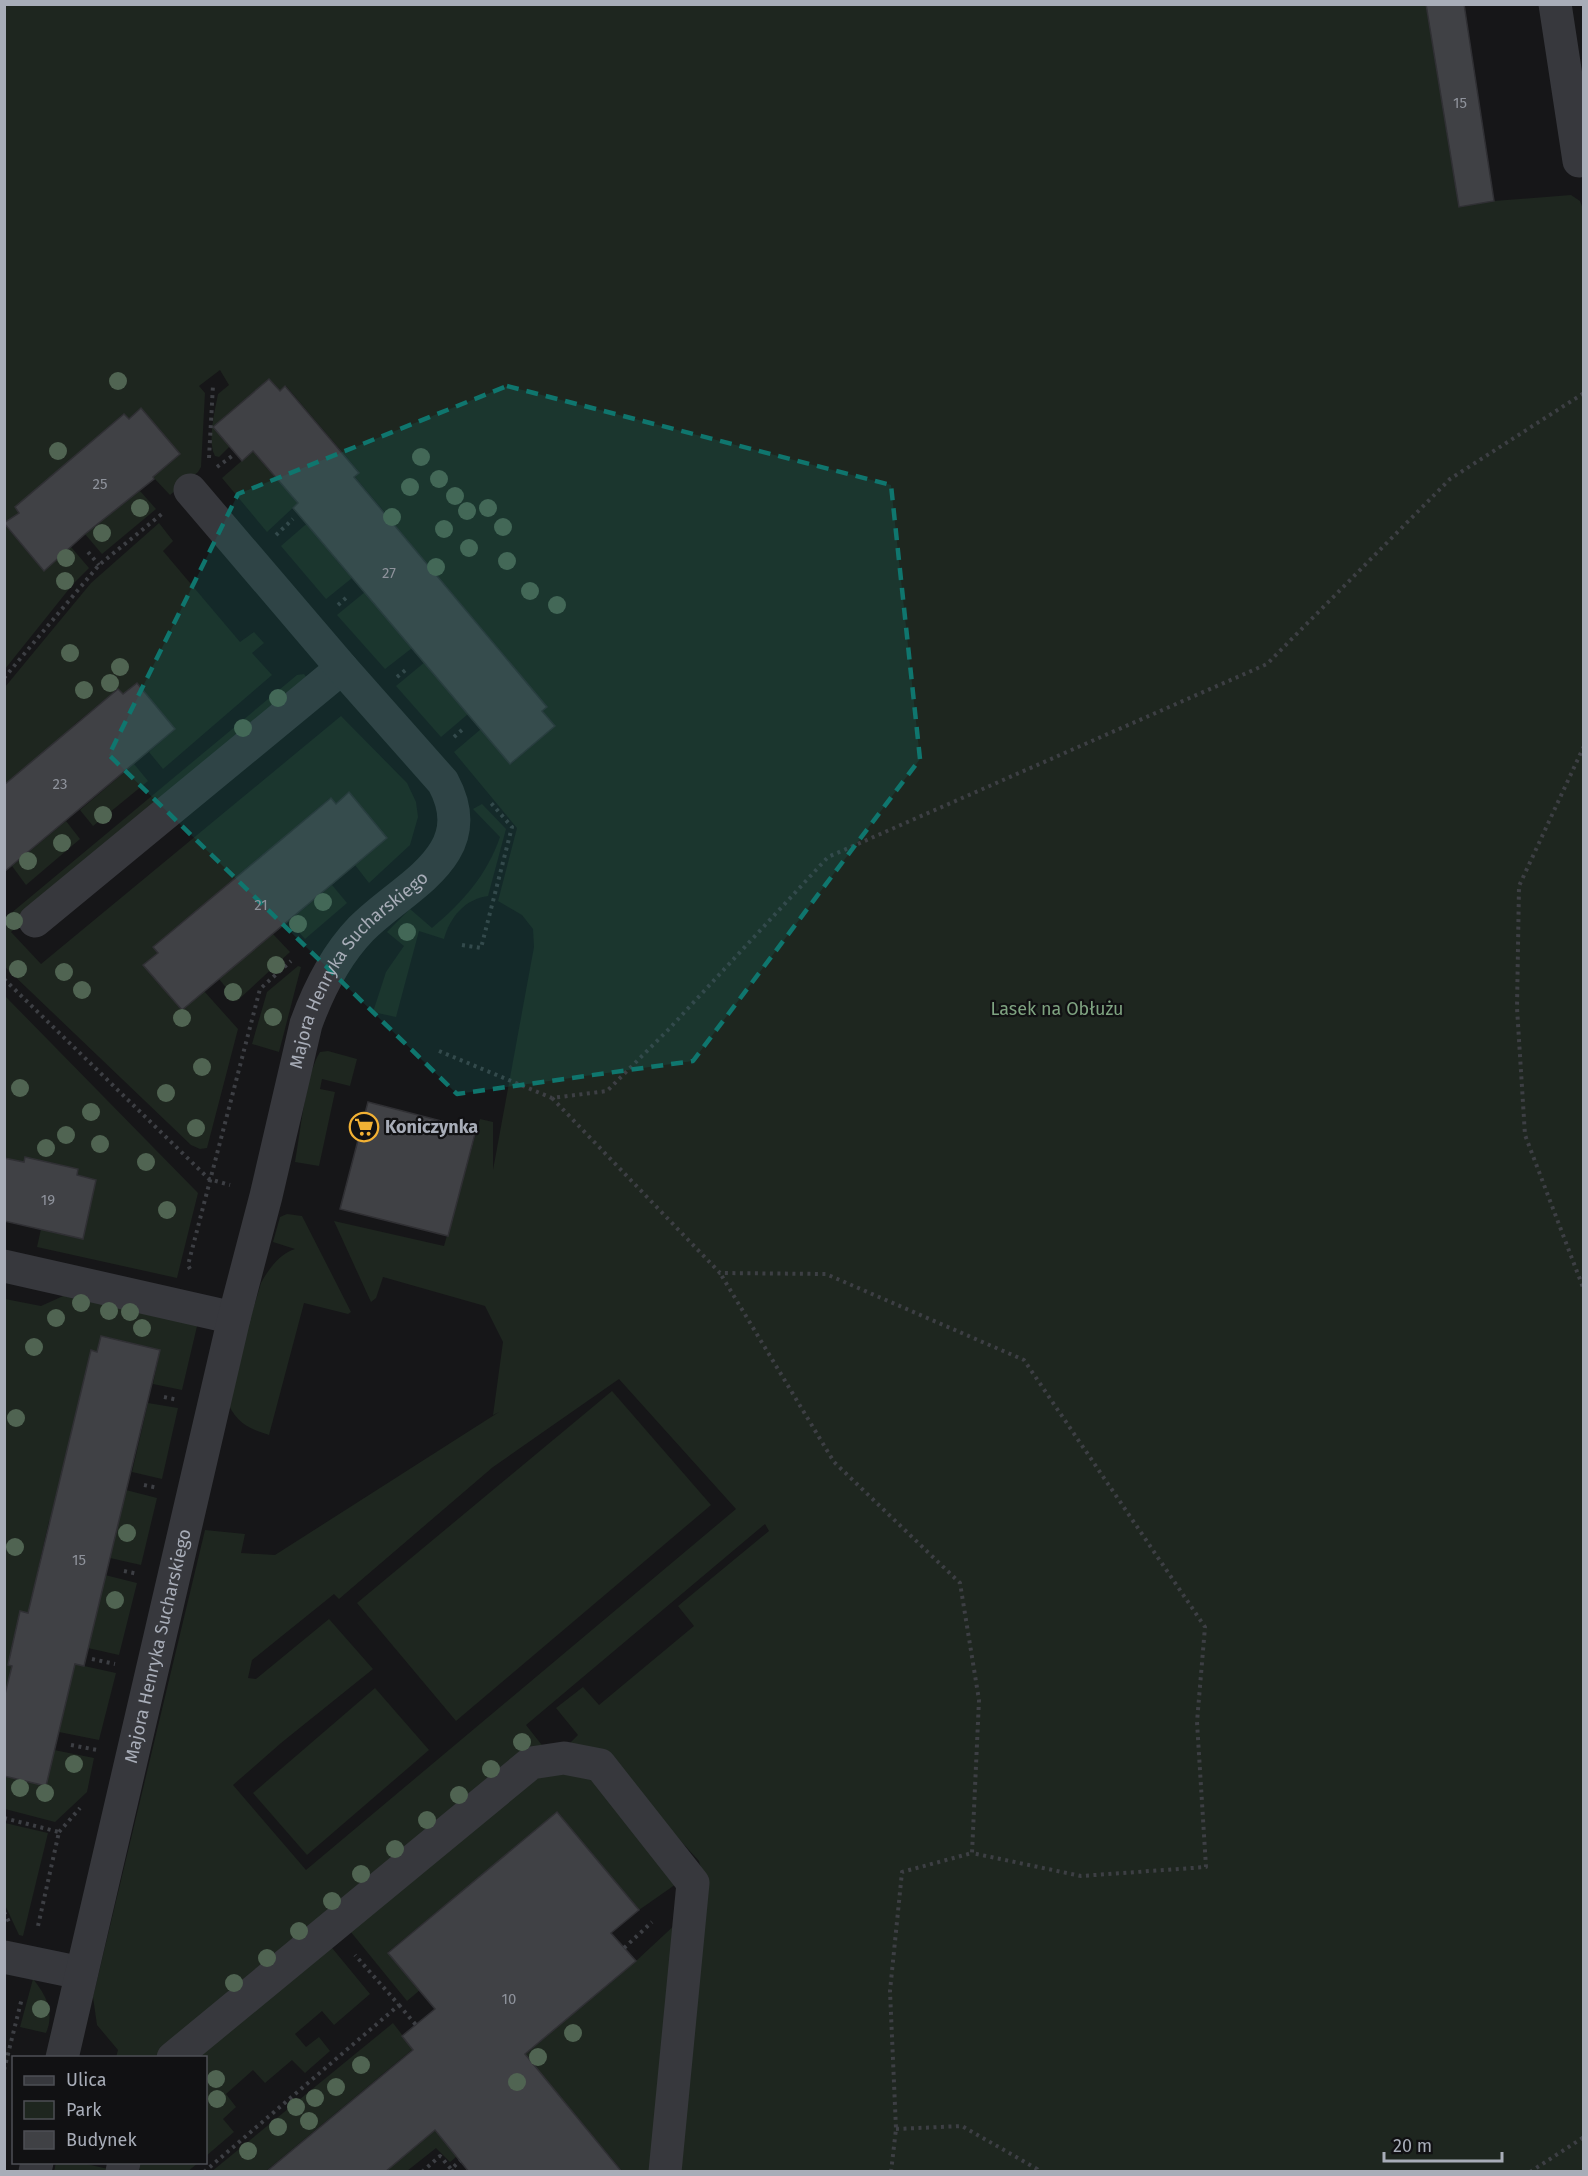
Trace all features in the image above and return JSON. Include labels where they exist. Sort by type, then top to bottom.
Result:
[{"type":"street","points":[[1555,4],[1579,161]]},
{"type":"street","name":"Majora Henryka Sucharskiego","points":[[62,2056],[220,1315],[266,1197],[306,1024],[315,999],[343,952],[361,929],[434,868],[449,845],[454,823],[450,794],[443,782],[190,490]]},
{"type":"street","points":[[35,921],[342,668]]},
{"type":"street","points":[[4,1266],[220,1315]]},
{"type":"street","points":[[175,2056],[531,1763],[564,1758],[600,1765],[693,1883],[665,2172]]},
{"type":"street","points":[[17,1959],[81,1973]]},
{"type":"path","points":[[552,1098],[607,1091],[669,1029],[828,857],[1267,664],[1450,478],[1584,393]]},
{"type":"path","points":[[4,678],[99,565],[190,490]]},
{"type":"path","points":[[268,542],[293,519]]},
{"type":"path","points":[[88,552],[99,565]]},
{"type":"path","points":[[1584,746],[1519,886],[1517,1008],[1525,1135],[1584,1290]]},
{"type":"path","points":[[220,1315],[188,1264],[260,989],[294,958]]},
{"type":"path","points":[[4,979],[209,1179],[266,1197]]},
{"type":"path","points":[[439,1051],[552,1098],[720,1273],[834,1462],[960,1583],[979,1700],[972,1854]]},
{"type":"path","points":[[720,1273],[826,1274],[1024,1360],[1205,1627],[1197,1722],[1206,1867],[1081,1876],[972,1854],[902,1872],[890,1991],[896,2129],[891,2172]]},
{"type":"path","points":[[92,1659],[122,1666]]},
{"type":"path","points":[[71,1745],[102,1751]]},
{"type":"path","points":[[17,1959],[59,1832],[85,1803]]},
{"type":"path","points":[[4,1818],[59,1832]]},
{"type":"path","points":[[330,1928],[416,2025]]},
{"type":"path","points":[[204,2172],[399,2005]]},
{"type":"path","points":[[896,2129],[962,2126],[1037,2169],[1038,2172]]},
{"type":"path","points":[[1530,2172],[1584,2137]]},
{"type":"path","points":[[422,2172],[440,2156],[452,2170],[460,2161]]},
{"type":"highlighted area","points":[[507,386],[891,485],[920,759],[693,1061],[457,1094],[109,755],[238,494]]},
{"type":"green space","name":"Lasek na Obłużu","points":[[5,5],[1426,5],[1459,207],[1494,201],[1571,195],[1580,201],[1583,209],[1583,2171],[679,2171],[706,1886],[699,1861],[613,1767],[567,1746],[578,1735],[556,1708],[583,1687],[599,1705],[694,1626],[678,1606],[769,1531],[765,1524],[526,1725],[545,1749],[158,2056],[116,2056],[118,2050],[97,2025],[93,1997],[205,1530],[245,1534],[241,1553],[275,1555],[499,1412],[493,1415],[503,1342],[485,1306],[383,1277],[376,1298],[371,1302],[334,1221],[444,1246],[480,1119],[493,1122],[493,1170],[534,947],[533,929],[522,915],[498,901],[517,828],[454,752],[481,729],[511,764],[555,726],[542,711],[547,707],[513,667],[381,524],[388,516],[355,477],[359,472],[286,386],[280,391],[269,379],[224,417],[240,436],[219,457],[215,456],[213,450],[212,426],[218,394],[229,385],[220,370],[199,386],[205,393],[201,467],[170,495],[153,477],[180,454],[141,408],[129,419],[123,414],[83,449],[60,477],[56,472],[15,507],[19,513],[5,523]],"holes":[[[619,1379],[736,1509],[306,1870],[233,1785],[373,1669],[329,1619],[256,1679],[248,1678],[252,1660],[334,1594],[339,1599],[493,1467]]]},
{"type":"green space","points":[[253,451],[298,503],[267,532],[222,478]]},
{"type":"green space","points":[[140,491],[156,509],[102,554],[85,534]]},
{"type":"green space","points":[[311,520],[341,555],[336,560],[352,578],[326,599],[281,546]]},
{"type":"green space","points":[[159,523],[173,541],[163,551],[240,642],[254,632],[264,643],[252,653],[272,675],[163,769],[149,752],[175,729],[137,683],[123,694],[118,689],[75,724],[5,794],[5,687],[91,583]]},
{"type":"green space","points":[[4,524],[44,571],[71,547],[89,568],[73,584],[5,669]]},
{"type":"green space","points":[[365,592],[412,648],[385,669],[337,615]]},
{"type":"green space","points":[[425,662],[468,714],[441,737],[396,686]]},
{"type":"green space","points":[[304,674],[309,681],[11,932],[41,964],[341,716],[407,783],[416,802],[418,817],[410,845],[369,883],[355,865],[387,838],[349,792],[336,804],[330,798],[289,833],[293,838],[267,860],[262,855],[218,892],[223,898],[193,913],[153,947],[158,953],[144,965],[182,1010],[204,991],[238,1029],[207,1148],[200,1149],[191,1145],[5,967],[4,919],[297,675]]},
{"type":"green space","points":[[134,764],[148,781],[93,826],[80,810]]},
{"type":"green space","points":[[482,804],[506,829],[488,896],[472,901],[460,910],[450,923],[444,939],[419,931],[396,1017],[373,1012],[386,972],[404,946],[387,932],[410,909],[432,928],[473,887],[495,851],[500,837],[473,809]]},
{"type":"green space","points":[[66,821],[80,839],[26,885],[12,866]]},
{"type":"green space","points":[[332,885],[347,903],[305,939],[289,921]]},
{"type":"green space","points":[[273,934],[290,952],[237,1001],[219,979]]},
{"type":"green space","points":[[298,966],[301,967],[279,1052],[252,1044],[267,992]]},
{"type":"green space","points":[[4,995],[198,1193],[177,1278],[37,1247],[41,1229],[83,1239],[96,1180],[77,1175],[78,1169],[25,1157],[24,1162],[5,1158]]},
{"type":"green space","points":[[328,1051],[357,1059],[350,1086],[322,1079],[320,1089],[335,1092],[319,1166],[295,1162],[311,1074],[320,1052]]},
{"type":"green space","points":[[287,1214],[302,1216],[351,1312],[348,1314],[304,1303],[269,1435],[242,1423],[233,1413],[226,1399],[261,1283],[279,1258],[295,1249],[273,1242],[280,1217]]},
{"type":"green space","points":[[72,1292],[198,1322],[182,1390],[153,1384],[160,1350],[102,1336],[97,1352],[91,1350],[59,1485],[54,1522],[49,1521],[37,1574],[36,1596],[32,1595],[28,1613],[20,1611],[8,1665],[12,1666],[5,1698],[5,1299],[41,1306]]},
{"type":"green space","points":[[612,1391],[711,1505],[456,1721],[357,1603]]},
{"type":"green space","points":[[148,1403],[178,1408],[162,1479],[132,1472]]},
{"type":"green space","points":[[126,1490],[157,1498],[141,1565],[110,1558]]},
{"type":"green space","points":[[105,1575],[137,1583],[119,1655],[79,1646]]},
{"type":"green space","points":[[75,1664],[116,1673],[99,1740],[59,1732]]},
{"type":"green space","points":[[375,1688],[429,1750],[307,1855],[253,1793]]},
{"type":"green space","points":[[54,1750],[94,1758],[87,1792],[55,1822],[5,1809],[4,1776],[45,1786]]},
{"type":"green space","points":[[539,1771],[588,1773],[679,1882],[639,1910],[557,1813],[388,1952],[420,1990],[407,2001],[346,1926]]},
{"type":"green space","points":[[5,1823],[48,1833],[23,1936],[19,1935],[5,1905]]},
{"type":"green space","points":[[679,1921],[658,2171],[622,2171],[547,2081],[519,2104],[497,2078],[636,1961]]},
{"type":"green space","points":[[328,1943],[370,1994],[334,2025],[322,2011],[295,2034],[306,2047],[319,2037],[330,2051],[305,2073],[292,2060],[265,2083],[253,2070],[226,2094],[236,2107],[223,2119],[234,2132],[207,2155],[207,2056],[190,2056]]},
{"type":"green space","points":[[33,1979],[48,2004],[50,2018],[46,2033],[20,2027]]},
{"type":"green space","points":[[393,2023],[413,2049],[266,2171],[211,2172]]},
{"type":"green space","points":[[462,2107],[484,2134],[450,2162],[436,2148],[407,2171],[385,2172]]},
{"type":"green space","points":[[56,2164],[86,2164],[108,2169],[107,2172],[54,2172]]},
{"type":"green space","points":[[136,2164],[197,2164],[187,2172],[141,2171]]},
{"type":"building","points":[[1426,4],[1464,4],[1494,201],[1459,207]]},
{"type":"building","points":[[269,379],[280,391],[285,386],[359,473],[354,477],[547,707],[542,711],[555,726],[510,764],[293,508],[298,503],[253,451],[242,461],[213,427]]},
{"type":"building","points":[[141,408],[180,454],[153,477],[154,479],[85,534],[44,571],[4,523],[19,513],[15,507],[124,414],[129,419]]},
{"type":"building","points":[[137,683],[175,729],[4,872],[4,785],[118,689],[123,694]]},
{"type":"building","points":[[349,792],[387,838],[182,1010],[143,965],[158,953],[153,947],[331,798],[336,804]]},
{"type":"building","points":[[368,1102],[476,1130],[448,1236],[340,1209]]},
{"type":"building","points":[[25,1157],[78,1169],[77,1175],[96,1180],[83,1239],[4,1221],[4,1158],[24,1162]]},
{"type":"building","points":[[101,1336],[160,1350],[84,1666],[75,1664],[46,1786],[4,1776],[4,1698],[12,1666],[8,1665],[20,1611],[28,1613],[91,1350],[97,1352]]},
{"type":"building","points":[[557,1812],[639,1910],[611,1933],[636,1961],[525,2054],[622,2172],[469,2172],[435,2130],[385,2172],[266,2172],[413,2050],[402,2036],[435,2009],[388,1953]]},
{"type":"place","name":"Koniczynka","points":[[364,1127]]}]
